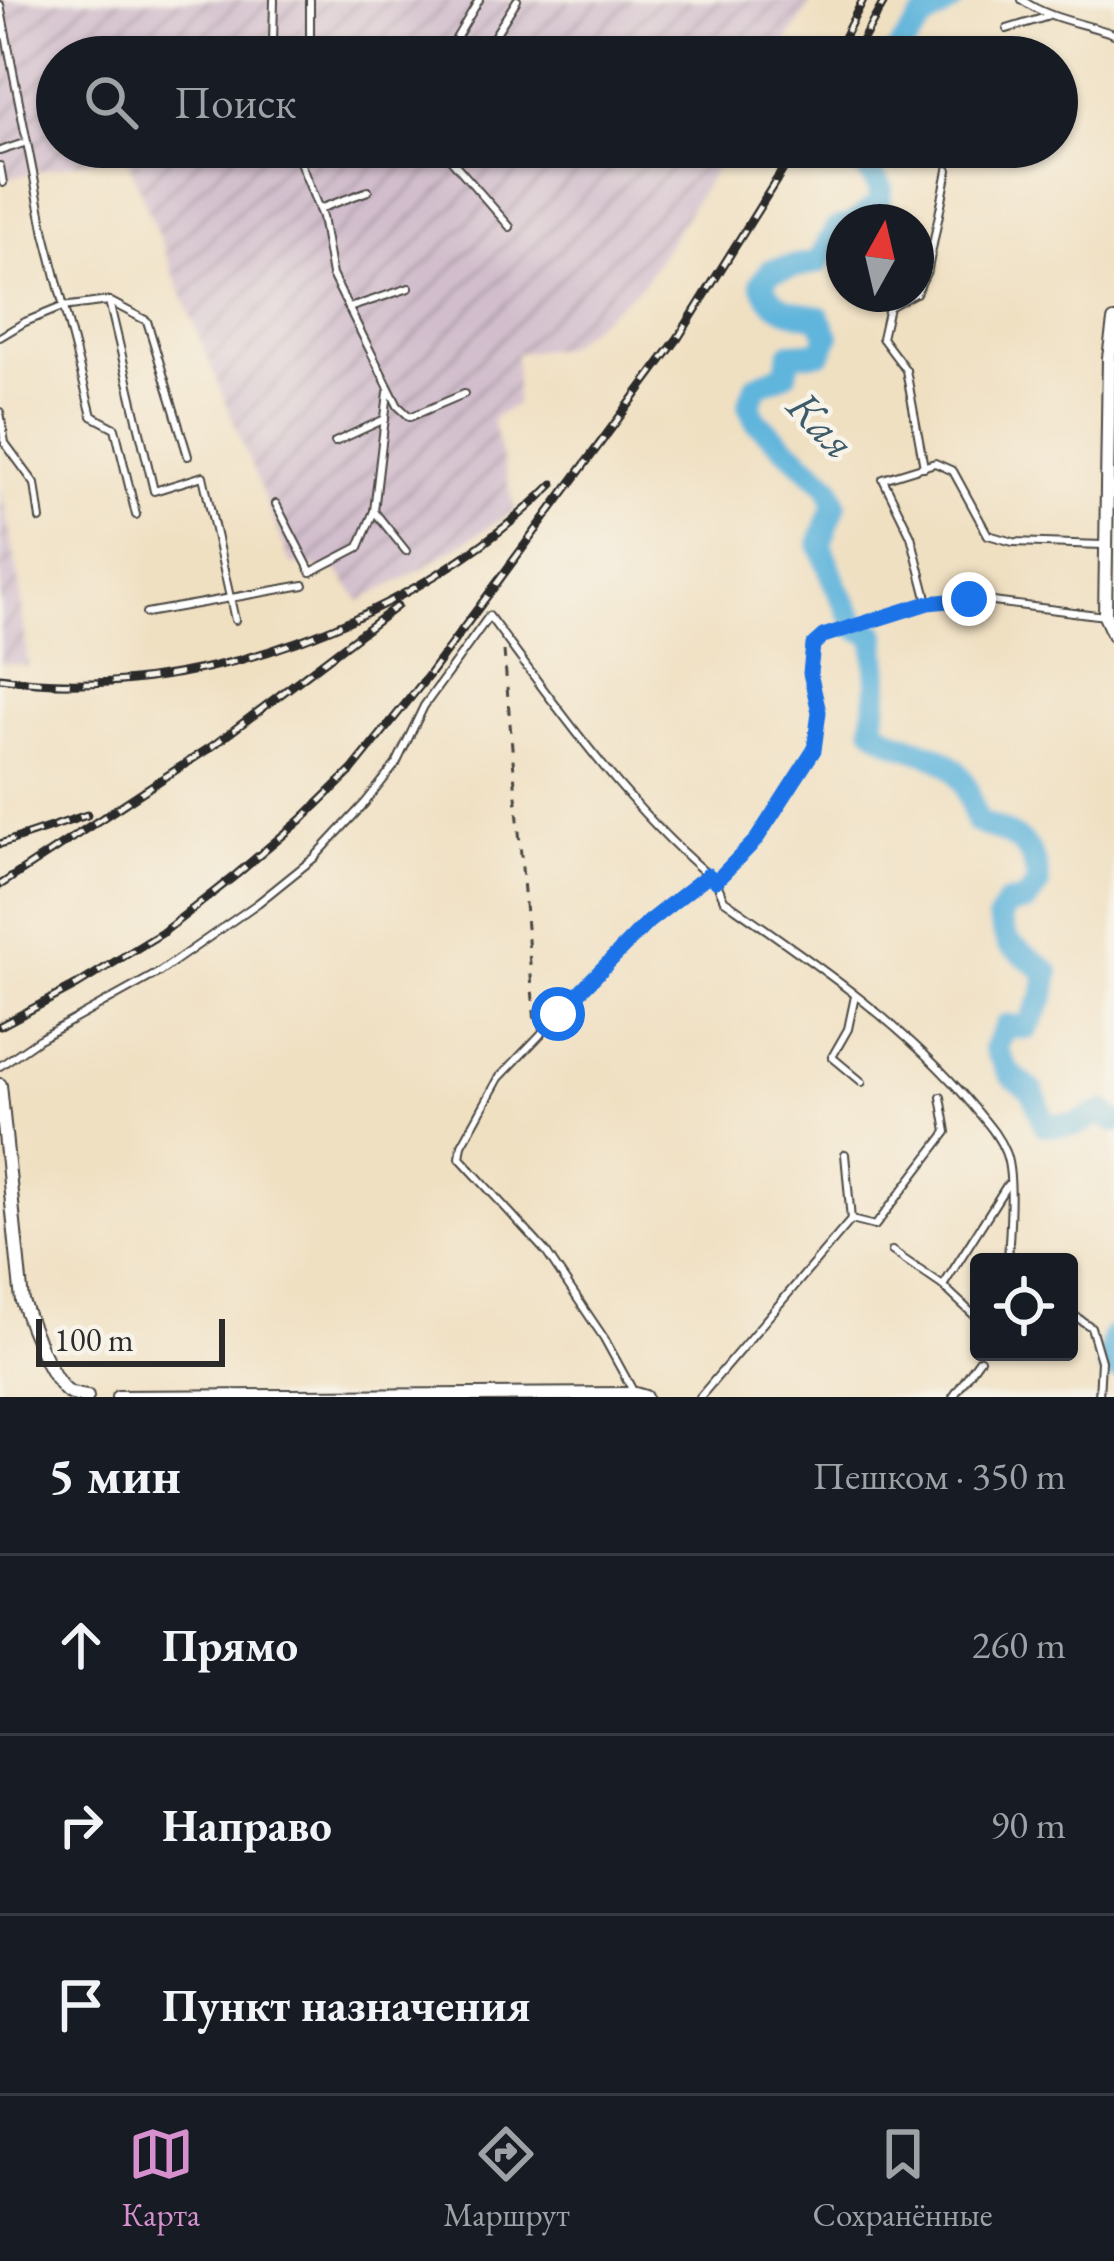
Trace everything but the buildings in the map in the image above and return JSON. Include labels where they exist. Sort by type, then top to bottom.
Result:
[{"type":"street","points":[[1110,625],[1108,358],[1114,321]]},
{"type":"street","points":[[0,1084],[22,1301],[62,1386],[71,1394],[87,1397]]},
{"type":"street","points":[[118,1397],[640,1396]]},
{"type":"lane","points":[[273,36],[274,0]]},
{"type":"lane","points":[[310,0],[310,36]]},
{"type":"lane","points":[[458,36],[479,0]]},
{"type":"lane","points":[[494,36],[517,0]]},
{"type":"lane","points":[[1022,0],[1042,14],[1114,34]]},
{"type":"lane","points":[[0,5],[62,307],[92,416],[115,428],[136,515]]},
{"type":"lane","points":[[1007,29],[1049,16]]},
{"type":"lane","points":[[0,151],[27,142]]},
{"type":"lane","points":[[0,166],[3,183]]},
{"type":"lane","points":[[302,168],[319,209],[332,274],[398,406],[410,417],[464,394]]},
{"type":"lane","points":[[458,168],[510,227]]},
{"type":"lane","points":[[934,239],[948,170]]},
{"type":"lane","points":[[319,209],[368,191]]},
{"type":"lane","points":[[349,308],[409,288]]},
{"type":"lane","points":[[110,301],[154,491],[203,476],[235,620]]},
{"type":"lane","points":[[0,338],[62,307],[110,301],[147,321],[188,456]]},
{"type":"lane","points":[[888,312],[882,338],[906,370],[924,467]]},
{"type":"lane","points":[[276,504],[311,572],[358,548],[374,511],[389,387]]},
{"type":"lane","points":[[0,412],[4,443],[35,484],[40,519]]},
{"type":"lane","points":[[335,442],[385,419]]},
{"type":"lane","points":[[928,603],[910,536],[883,478],[935,464],[953,471],[988,535],[1013,542],[1106,545]]},
{"type":"lane","points":[[374,511],[406,551]]},
{"type":"lane","points":[[146,613],[304,585]]},
{"type":"lane","points":[[640,1396],[546,1252],[460,1158],[462,1145],[499,1078],[648,922],[712,878],[756,840],[814,750],[819,712],[810,673],[813,645],[823,636],[928,603],[969,599],[1110,625]]},
{"type":"lane","points":[[0,1066],[158,973],[314,858],[395,764],[424,706],[489,616],[616,780],[668,841],[712,878],[724,900],[855,996],[952,1081],[998,1136],[1008,1157],[1007,1253]]},
{"type":"lane","points":[[855,996],[848,1029],[832,1057],[862,1082]]},
{"type":"lane","points":[[851,1220],[875,1226],[947,1132],[941,1097]]},
{"type":"lane","points":[[700,1397],[851,1220],[845,1154]]},
{"type":"lane","points":[[943,1286],[1009,1182]]},
{"type":"lane","points":[[892,1251],[970,1311]]},
{"type":"lane","points":[[1078,1318],[1091,1327],[1101,1361],[1099,1397]]},
{"type":"lane","points":[[953,1397],[979,1361]]},
{"type":"path","points":[[502,634],[536,1038]]},
{"type":"shaded area","points":[[0,0],[813,0],[790,36],[36,36],[36,168],[56,168],[0,180]]},
{"type":"shaded area","points":[[131,168],[716,168],[642,285],[563,348],[516,353],[516,404],[492,419],[515,510],[360,601],[337,570],[291,564]]},
{"type":"shaded area","points":[[0,482],[19,580],[28,666],[0,663]]},
{"type":"waterway","name":"Кая","points":[[910,36],[921,21],[953,0]]},
{"type":"waterway","name":"Кая","points":[[867,168],[881,188],[879,204]]},
{"type":"waterway","name":"Кая","points":[[826,248],[818,262],[770,271],[762,283],[778,304],[819,317],[828,336],[821,352],[790,354],[786,373],[756,386],[749,405],[756,421],[829,486],[835,504],[820,544],[857,626],[875,634],[878,685],[873,726],[895,742],[945,762],[964,783],[977,822],[1011,836],[1032,858],[1038,884],[1026,901],[1007,904],[999,919],[1008,943],[1048,972],[1044,996],[1027,1028],[1007,1026],[995,1048],[1010,1074],[1033,1092],[1045,1125],[1075,1125],[1103,1112],[1114,1121]]},
{"type":"waterway","name":"Кая","points":[[1114,1337],[1109,1365],[1114,1368]]},
{"type":"railway","points":[[845,36],[863,0]]},
{"type":"railway","points":[[865,36],[885,0]]},
{"type":"railway","points":[[0,1026],[162,933],[301,820],[352,770],[428,676],[678,338],[784,168]]},
{"type":"railway","points":[[0,678],[73,683],[148,678],[223,664],[297,642],[369,612],[436,575],[498,532],[553,484]]},
{"type":"railway","points":[[0,885],[214,745],[397,606]]},
{"type":"railway","points":[[0,844],[87,815]]},
{"type":"route","points":[[558,1014],[648,922],[708,875],[716,881],[756,840],[814,750],[819,712],[810,673],[813,645],[823,636],[928,603],[969,599]]}]
